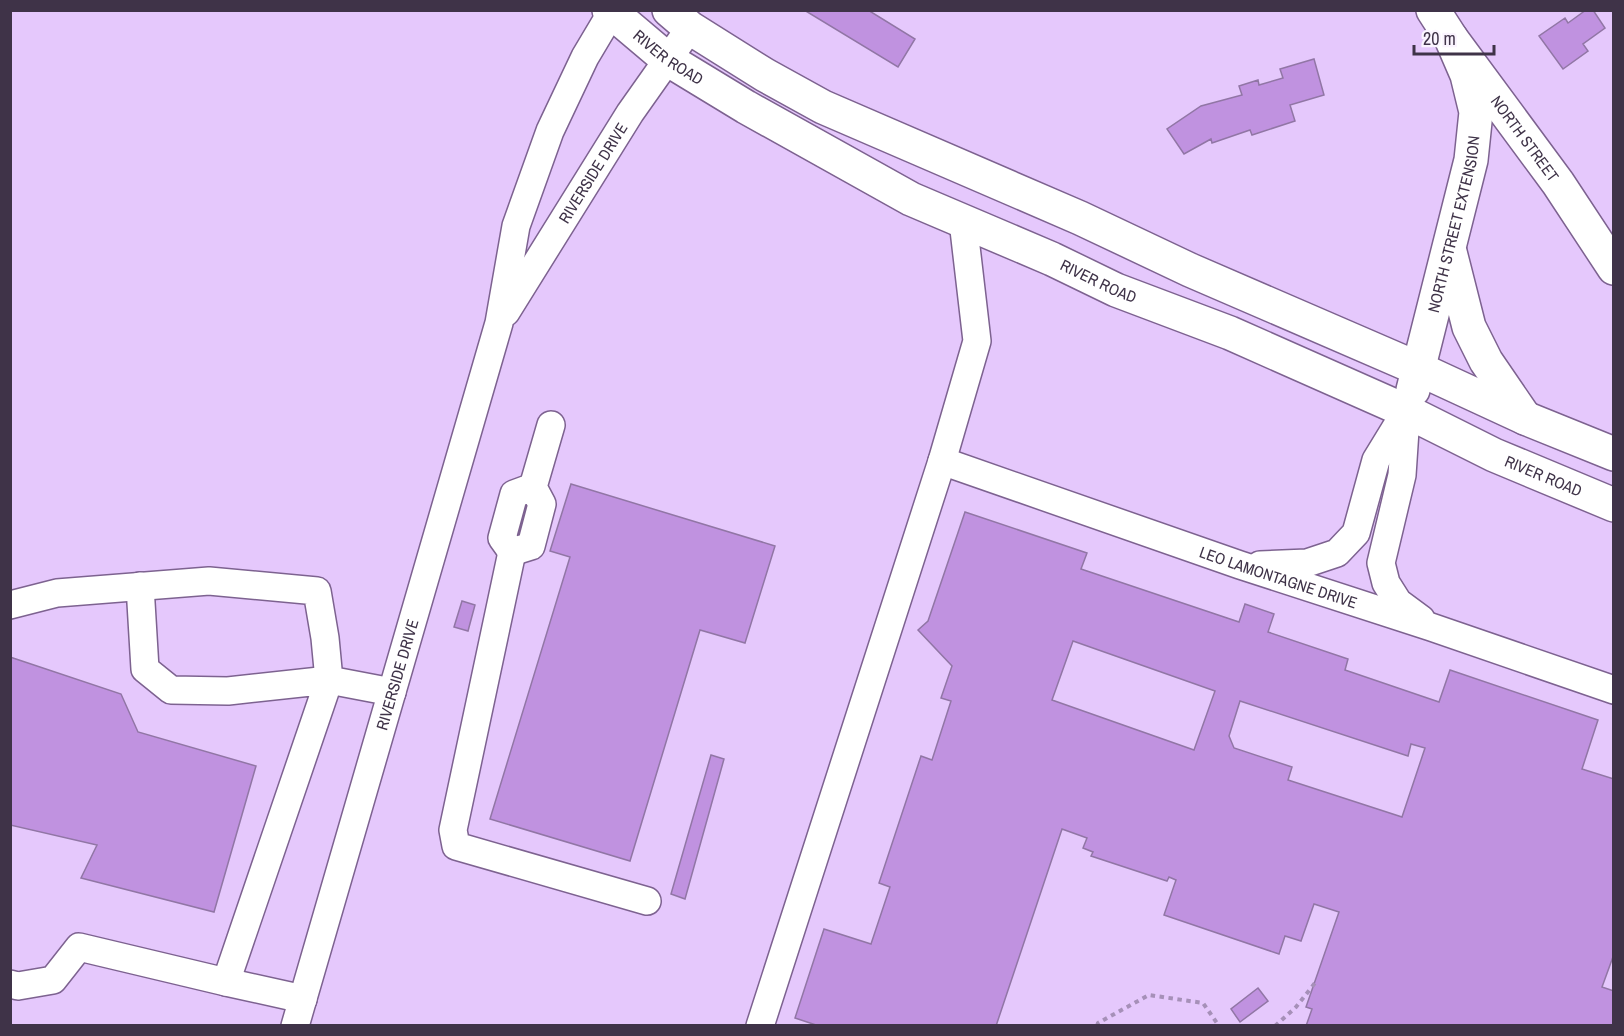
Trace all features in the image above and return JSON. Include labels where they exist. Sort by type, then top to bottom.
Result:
[{"type":"main road","name":"NORTH STREET","points":[[1433,10],[1451,38],[1558,183],[1614,268]]},
{"type":"main road","name":"RIVER ROAD","points":[[611,11],[667,59],[746,107],[910,199],[1052,259],[1116,290],[1230,333],[1406,411],[1494,455],[1614,505]]},
{"type":"main road","points":[[679,19],[765,75],[823,107],[1080,218],[1190,270],[1419,369],[1525,418],[1614,454]]},
{"type":"main road","name":"NORTH STREET EXTENSION","points":[[1406,411],[1419,369],[1471,160],[1476,112],[1467,75],[1451,38]]},
{"type":"main road","points":[[1449,245],[1468,327],[1486,361],[1525,418]]},
{"type":"street","name":"RIVERSIDE DRIVE","points":[[295,1026],[499,323],[516,226],[550,131],[585,57],[611,11]]},
{"type":"street","name":"RIVERSIDE DRIVE","points":[[499,323],[630,113],[667,59],[679,19]]},
{"type":"street","points":[[760,1026],[942,461],[977,341],[963,222]]},
{"type":"street","points":[[1240,565],[1273,566],[1307,563],[1337,553],[1356,533],[1376,460],[1406,411]]},
{"type":"street","points":[[1406,411],[1402,475],[1381,563],[1386,583],[1398,602],[1431,627]]},
{"type":"street","points":[[551,425],[533,487],[514,494],[501,538],[512,552],[453,830],[456,846],[647,901]]},
{"type":"street","name":"LEO LAMONTAGNE DRIVE","points":[[942,461],[1240,565],[1614,690]]},
{"type":"street","points":[[10,605],[57,593],[210,581],[317,591],[329,680],[226,982]]},
{"type":"street","points":[[140,586],[145,669],[171,690],[228,691],[329,680],[392,692]]},
{"type":"street","points":[[10,984],[18,986],[53,980],[79,947],[303,999]]},
{"type":"path","points":[[1275,1026],[1296,1007],[1315,982]]},
{"type":"path","points":[[1097,1026],[1098,1023],[1149,995],[1203,1003],[1219,1026]]},
{"type":"building","points":[[804,10],[868,10],[915,39],[898,67]]},
{"type":"building","points":[[1586,10],[1593,10],[1605,28],[1583,44],[1588,51],[1563,69],[1539,36],[1565,18],[1568,23]]},
{"type":"building","points":[[1314,59],[1324,95],[1290,105],[1295,121],[1252,135],[1250,130],[1212,143],[1211,139],[1184,154],[1167,129],[1201,106],[1242,95],[1239,86],[1258,80],[1259,85],[1283,78],[1280,69]]},
{"type":"building","points":[[571,484],[775,546],[745,643],[700,630],[630,861],[490,819],[570,557],[550,551]]},
{"type":"building","points":[[965,512],[1087,553],[1081,569],[1239,622],[1245,604],[1274,614],[1268,632],[1348,659],[1345,670],[1439,702],[1450,670],[1598,720],[1582,769],[1614,779],[1614,954],[1602,987],[1614,991],[1614,1026],[1306,1026],[1312,1009],[1306,1007],[1339,912],[1314,904],[1301,941],[1285,936],[1279,954],[1164,915],[1176,880],[1169,877],[1167,881],[1091,856],[1093,852],[1083,848],[1087,838],[1062,829],[996,1026],[819,1026],[795,1018],[824,929],[871,944],[890,887],[879,883],[921,756],[932,760],[951,701],[941,698],[952,666],[918,630],[928,621]],"holes":[[[1073,641],[1215,691],[1194,750],[1052,700]],[[1240,701],[1408,756],[1411,744],[1425,748],[1402,817],[1288,780],[1292,767],[1234,748],[1229,736]]]},
{"type":"building","points":[[462,601],[475,605],[468,631],[454,627]]},
{"type":"building","points":[[10,657],[121,694],[138,732],[256,766],[214,912],[81,878],[97,845],[10,825]]},
{"type":"building","points":[[711,755],[724,759],[685,899],[671,894]]},
{"type":"building","points":[[1258,988],[1268,1001],[1240,1022],[1231,1009]]}]
